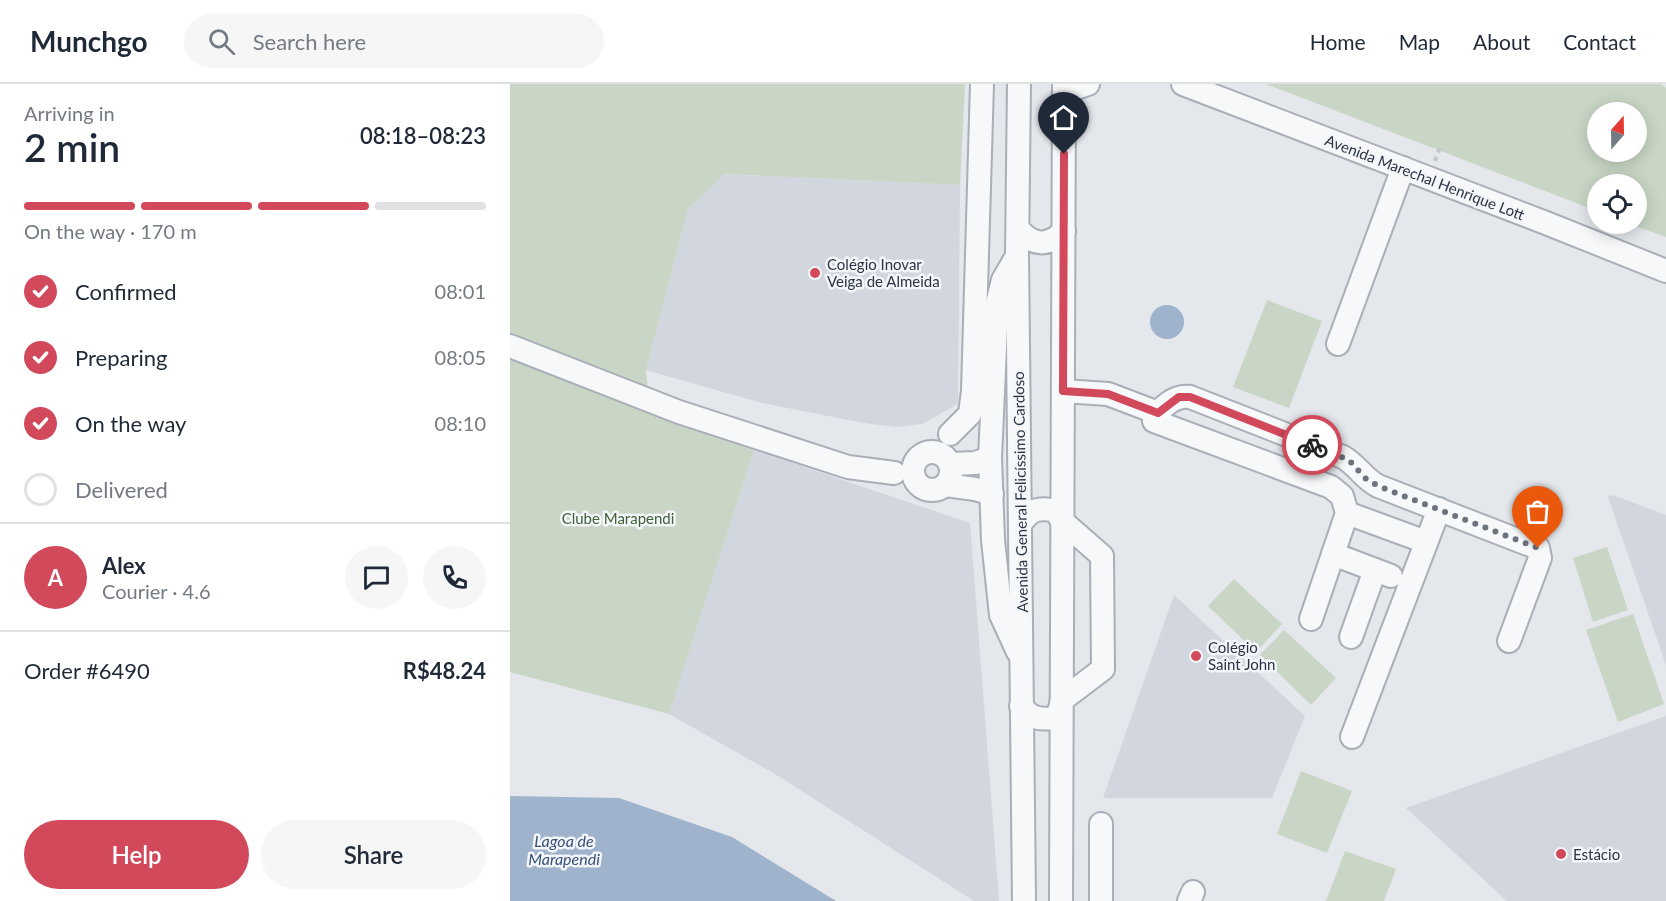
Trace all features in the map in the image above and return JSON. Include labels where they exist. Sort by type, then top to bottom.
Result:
[{"type":"street","points":[[510,346],[691,416],[848,467],[894,473],[928,491],[940,489],[936,464],[950,434],[970,414],[973,391],[982,84]]},
{"type":"street","name":"Avenida General Felicíssimo Cardoso","points":[[1019,84],[1017,254],[1024,901]]},
{"type":"street","points":[[1061,901],[1064,88],[1088,84]]},
{"type":"street","name":"Avenida Marechal Henrique Lott","points":[[1183,84],[1666,271]]},
{"type":"street","points":[[1338,344],[1403,168]]},
{"type":"street","points":[[1018,230],[1025,238],[1046,243],[1056,239],[1064,231]]},
{"type":"street","points":[[1017,254],[1004,280],[997,304],[990,458],[993,540],[1001,615],[1021,659]]},
{"type":"street","points":[[1063,391],[1108,394],[1158,413]]},
{"type":"street","points":[[1311,619],[1347,513],[1342,496],[1331,487],[1154,421],[1158,413],[1179,397],[1190,397],[1343,457],[1353,464],[1370,483],[1535,546],[1540,551],[1540,558],[1509,641]]},
{"type":"street","points":[[894,473],[936,464],[975,463],[990,458]]},
{"type":"street","points":[[936,464],[975,489],[992,494]]},
{"type":"street","points":[[1021,523],[1029,512],[1043,507],[1056,511],[1062,521],[1102,556],[1103,669],[1062,700],[1059,712],[1054,718],[1038,719],[1030,716],[1021,706]]},
{"type":"street","points":[[1352,736],[1439,508]]},
{"type":"street","points":[[1347,513],[1425,542]]},
{"type":"street","points":[[1333,554],[1383,573],[1351,637]]},
{"type":"street","points":[[1101,824],[1101,901]]},
{"type":"shaded area","name":"Colégio Inovar Veiga de Almeida","points":[[723,174],[960,185],[958,404],[922,424],[897,427],[864,423],[762,403],[646,370],[688,209]]},
{"type":"shaded area","points":[[754,450],[970,523],[999,901],[974,901],[775,774],[669,714]]},
{"type":"shaded area","points":[[1613,495],[1666,515],[1666,665],[1608,497]]},
{"type":"shaded area","name":"Colégio Saint John","points":[[1174,595],[1305,716],[1272,798],[1103,798]]},
{"type":"shaded area","name":"Estácio","points":[[1666,716],[1666,901],[1507,901],[1406,808]]},
{"type":"green space","name":"Clube Marapendi","points":[[510,84],[965,84],[960,185],[724,174],[688,209],[646,370],[650,414],[754,450],[669,714],[510,672]]},
{"type":"green space","points":[[1266,84],[1661,84],[1666,88],[1666,237],[1647,230],[1647,174],[1587,174],[1587,207]]},
{"type":"green space","points":[[1267,300],[1322,321],[1289,408],[1233,387]]},
{"type":"green space","points":[[1607,547],[1628,610],[1593,622],[1573,558]]},
{"type":"green space","points":[[1234,579],[1282,624],[1256,652],[1208,606]]},
{"type":"green space","points":[[1633,614],[1664,704],[1618,722],[1586,630]]},
{"type":"green space","points":[[1284,630],[1336,678],[1311,705],[1260,655]]},
{"type":"green space","points":[[1301,771],[1352,791],[1327,853],[1277,834]]},
{"type":"green space","points":[[1345,851],[1396,869],[1384,901],[1326,901]]},
{"type":"water","points":[[1167,305],[1179,310],[1184,322],[1179,334],[1167,339],[1155,334],[1150,322],[1155,310]]},
{"type":"water","name":"Lagoa de Marapendi","points":[[510,796],[619,798],[732,837],[836,901],[510,901]]},
{"type":"way so far","points":[[1312,445],[1349,460],[1370,483],[1538,548]]},
{"type":"place","name":"Colégio Inovar Veiga de Almeida","points":[[815,273]]},
{"type":"place","name":"Colégio Saint John","points":[[1196,656]]},
{"type":"place","name":"Estácio","points":[[1561,854]]},
{"type":"route","points":[[1064,154],[1063,391],[1108,394],[1158,413],[1179,397],[1190,397],[1312,445]]}]
